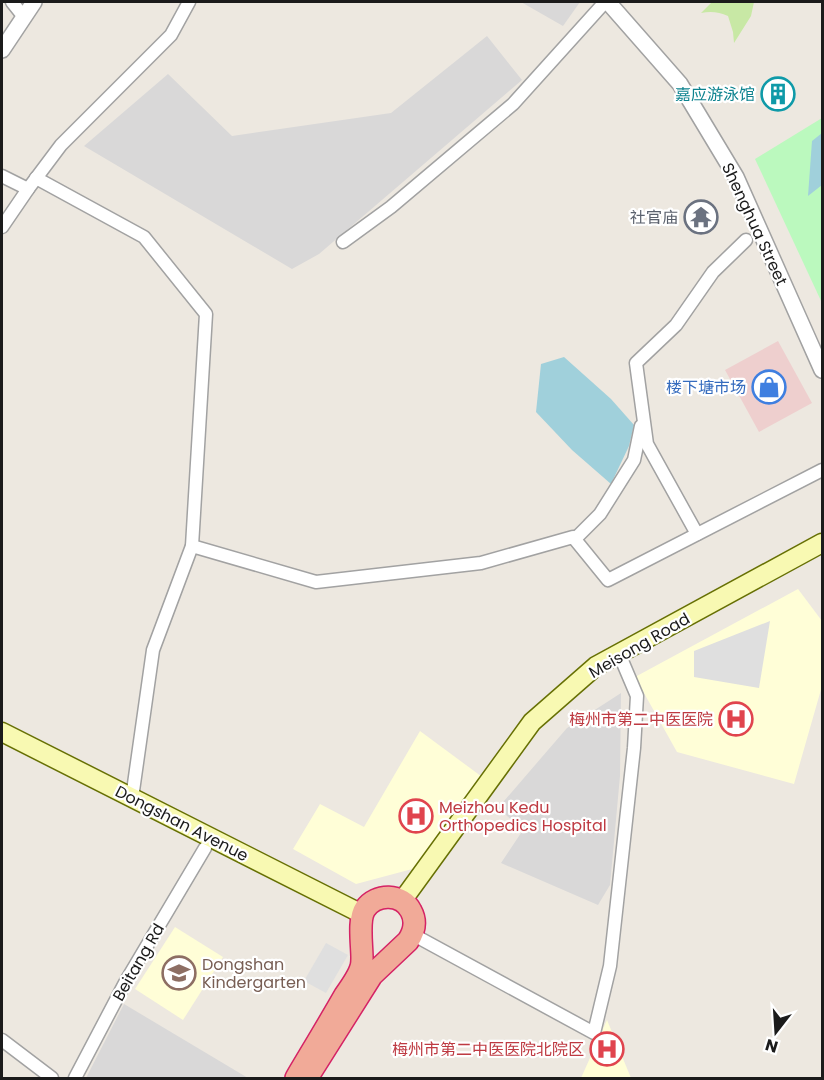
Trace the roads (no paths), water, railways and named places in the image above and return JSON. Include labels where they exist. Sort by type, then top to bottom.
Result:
[{"type":"highway","points":[[296,1078],[362,968],[362,923],[366,907],[379,898],[395,898],[405,904],[414,920],[407,940],[372,975],[307,1078]]},
{"type":"highway","points":[[362,923],[366,939],[378,948],[394,949],[407,940]]},
{"type":"main road","name":"Meisong Road","points":[[405,904],[532,722],[596,666],[822,543]]},
{"type":"main road","name":"Meisong Road","points":[[405,904],[538,731],[603,674],[822,555]]},
{"type":"main road","name":"Dongshan Avenue","points":[[2,732],[132,798],[362,923]]},
{"type":"street","points":[[12,2],[24,17]]},
{"type":"street","points":[[2,50],[34,2]]},
{"type":"street","points":[[2,227],[61,145],[171,35],[189,2]]},
{"type":"street","points":[[343,242],[391,207],[513,104],[606,2]]},
{"type":"street","name":"Shenghua Street","points":[[606,2],[680,84],[736,177],[822,370]]},
{"type":"street","points":[[2,176],[32,184],[144,237],[206,314],[192,546],[153,650],[132,798]]},
{"type":"street","points":[[697,534],[647,444],[636,363],[676,325],[713,272],[746,240]]},
{"type":"street","points":[[575,539],[600,514],[634,460],[643,415]]},
{"type":"street","points":[[192,546],[316,582],[481,563],[573,537],[608,580],[822,470]]},
{"type":"street","points":[[407,940],[594,1033],[610,966],[634,748],[637,696],[623,663]]},
{"type":"street","name":"Beitang Rd","points":[[75,1078],[126,981],[205,848]]},
{"type":"street","points":[[2,1040],[52,1078]]},
{"type":"water","points":[[822,133],[822,185],[808,196],[812,141]]},
{"type":"water","points":[[564,357],[611,399],[634,425],[629,446],[611,484],[572,450],[536,412],[541,364]]},
{"type":"place","name":"嘉应游泳馆","points":[[778,94]]},
{"type":"place","name":"社官庙","points":[[701,217]]},
{"type":"place","name":"楼下塘市场","points":[[769,387]]},
{"type":"place","name":"梅州市第二中医医院","points":[[736,719]]},
{"type":"place","name":"Meizhou Kedu Orthopedics Hospital","points":[[416,816]]},
{"type":"place","name":"Dongshan Kindergarten","points":[[179,973]]},
{"type":"place","name":"梅州市第二中医医院北院区","points":[[607,1049]]}]
